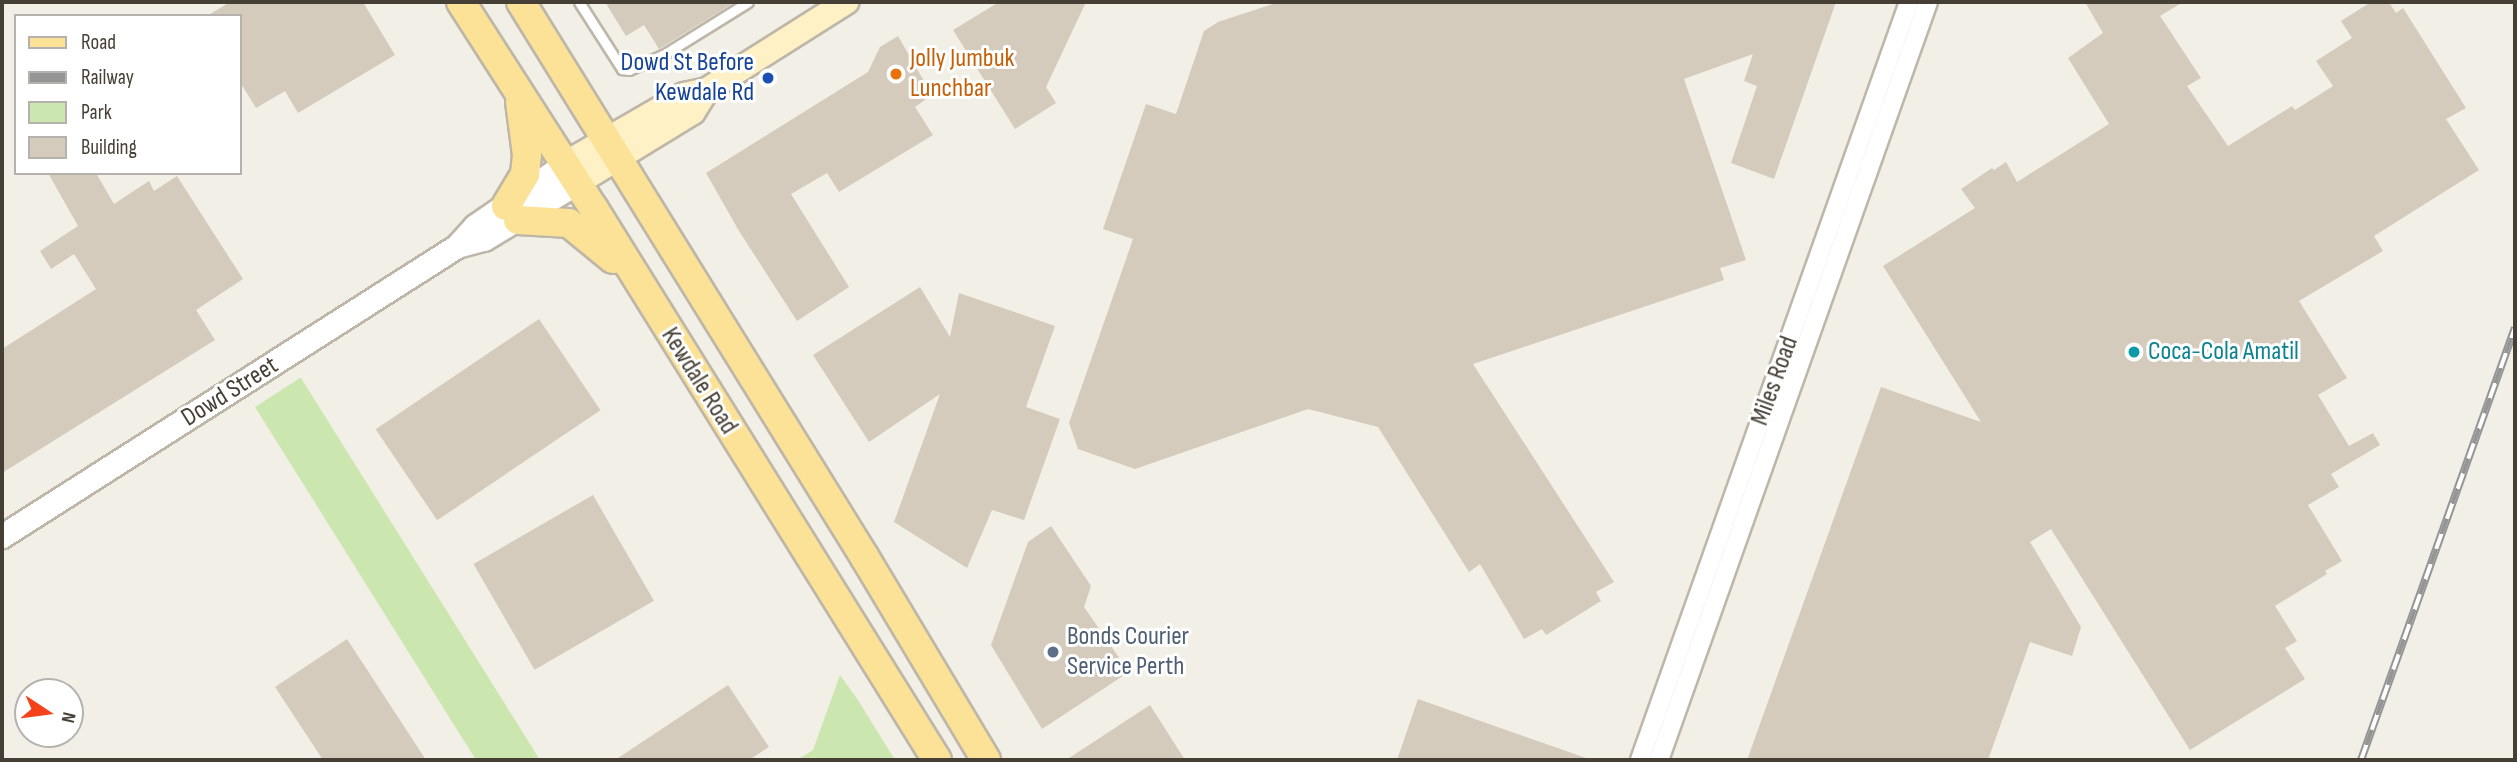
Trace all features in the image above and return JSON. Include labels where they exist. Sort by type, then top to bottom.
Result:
[{"type":"main road","name":"Kewdale Road","points":[[461,2],[937,760]]},
{"type":"main road","name":"Kewdale Road","points":[[521,2],[986,760]]},
{"type":"main road","name":"Dowd Street","points":[[571,174],[613,149],[684,94],[707,90],[846,2]]},
{"type":"main road","points":[[518,92],[527,155],[512,213],[569,223],[632,274]]},
{"type":"street","name":"Miles Road","points":[[1640,760],[1909,2]]},
{"type":"street","name":"Miles Road","points":[[1659,760],[1928,2]]},
{"type":"street","name":"Dowd Street","points":[[2,536],[457,246],[475,226],[512,213],[571,174]]},
{"type":"lane","points":[[579,2],[622,69],[629,70],[663,55],[748,2]]},
{"type":"green space","points":[[300,378],[540,760],[476,760],[255,407]]},
{"type":"green space","points":[[840,675],[895,760],[797,760],[813,750]]},
{"type":"building","points":[[230,2],[363,2],[395,55],[298,113],[285,91],[256,108],[242,85],[242,14],[210,14]]},
{"type":"building","points":[[605,2],[735,2],[659,49],[644,25],[626,36]]},
{"type":"building","points":[[999,2],[1086,2],[1046,87],[1056,103],[1015,129],[953,30]]},
{"type":"building","points":[[1279,2],[1836,2],[1774,179],[1731,163],[1757,86],[1744,81],[1753,54],[1684,79],[1746,260],[1720,268],[1724,280],[1473,364],[1614,582],[1596,592],[1601,601],[1546,635],[1542,629],[1524,639],[1480,564],[1469,572],[1378,427],[1308,409],[1135,469],[1078,449],[1069,423],[1133,239],[1103,229],[1146,104],[1176,114],[1204,31],[1218,22]]},
{"type":"building","name":"Coca-Cola Amatil","points":[[2085,2],[2183,2],[2160,16],[2201,78],[2187,86],[2228,146],[2292,106],[2295,110],[2333,86],[2316,61],[2352,38],[2341,21],[2371,2],[2389,2],[2396,13],[2403,8],[2466,108],[2446,119],[2479,170],[2374,236],[2383,251],[2299,301],[2347,378],[2318,395],[2349,446],[2373,433],[2380,445],[2331,474],[2339,487],[2308,505],[2342,561],[2325,571],[2327,574],[2275,606],[2297,641],[2285,648],[2305,679],[2190,750],[2051,529],[2030,542],[2081,627],[2072,656],[2030,642],[1988,760],[1747,760],[1881,387],[1981,422],[1883,266],[1975,208],[1961,189],[1992,168],[1994,170],[2006,162],[2017,182],[2109,124],[2068,58],[2103,33]]},
{"type":"building","points":[[898,36],[932,95],[915,107],[933,135],[839,192],[827,173],[791,194],[849,287],[797,321],[739,231],[706,173],[868,72],[880,47]]},
{"type":"building","points":[[49,175],[97,175],[114,204],[149,181],[154,191],[177,176],[243,279],[196,310],[215,340],[2,473],[2,349],[96,289],[74,254],[51,269],[40,251],[78,226]]},
{"type":"building","points":[[920,287],[950,337],[959,293],[1055,326],[1026,407],[1060,419],[1024,520],[992,510],[967,568],[894,522],[940,394],[869,442],[813,355]]},
{"type":"building","points":[[539,319],[601,410],[437,520],[376,429]]},
{"type":"building","points":[[593,495],[654,601],[534,670],[473,564]]},
{"type":"building","points":[[1051,526],[1091,586],[1084,607],[1129,672],[1042,729],[991,645],[1028,542]]},
{"type":"building","points":[[347,639],[426,760],[323,760],[275,687]]},
{"type":"building","points":[[728,685],[769,747],[749,760],[615,760]]},
{"type":"building","points":[[1418,699],[1586,758],[1397,760]]},
{"type":"building","points":[[1150,705],[1185,760],[1066,760]]},
{"type":"railway","points":[[2361,760],[2515,328]]},
{"type":"place","name":"Jolly Jumbuk Lunchbar","points":[[896,74]]},
{"type":"place","name":"Dowd St Before Kewdale Rd","points":[[768,78]]},
{"type":"place","name":"Coca-Cola Amatil","points":[[2134,352]]},
{"type":"place","name":"Bonds Courier Service Perth","points":[[1053,652]]}]
